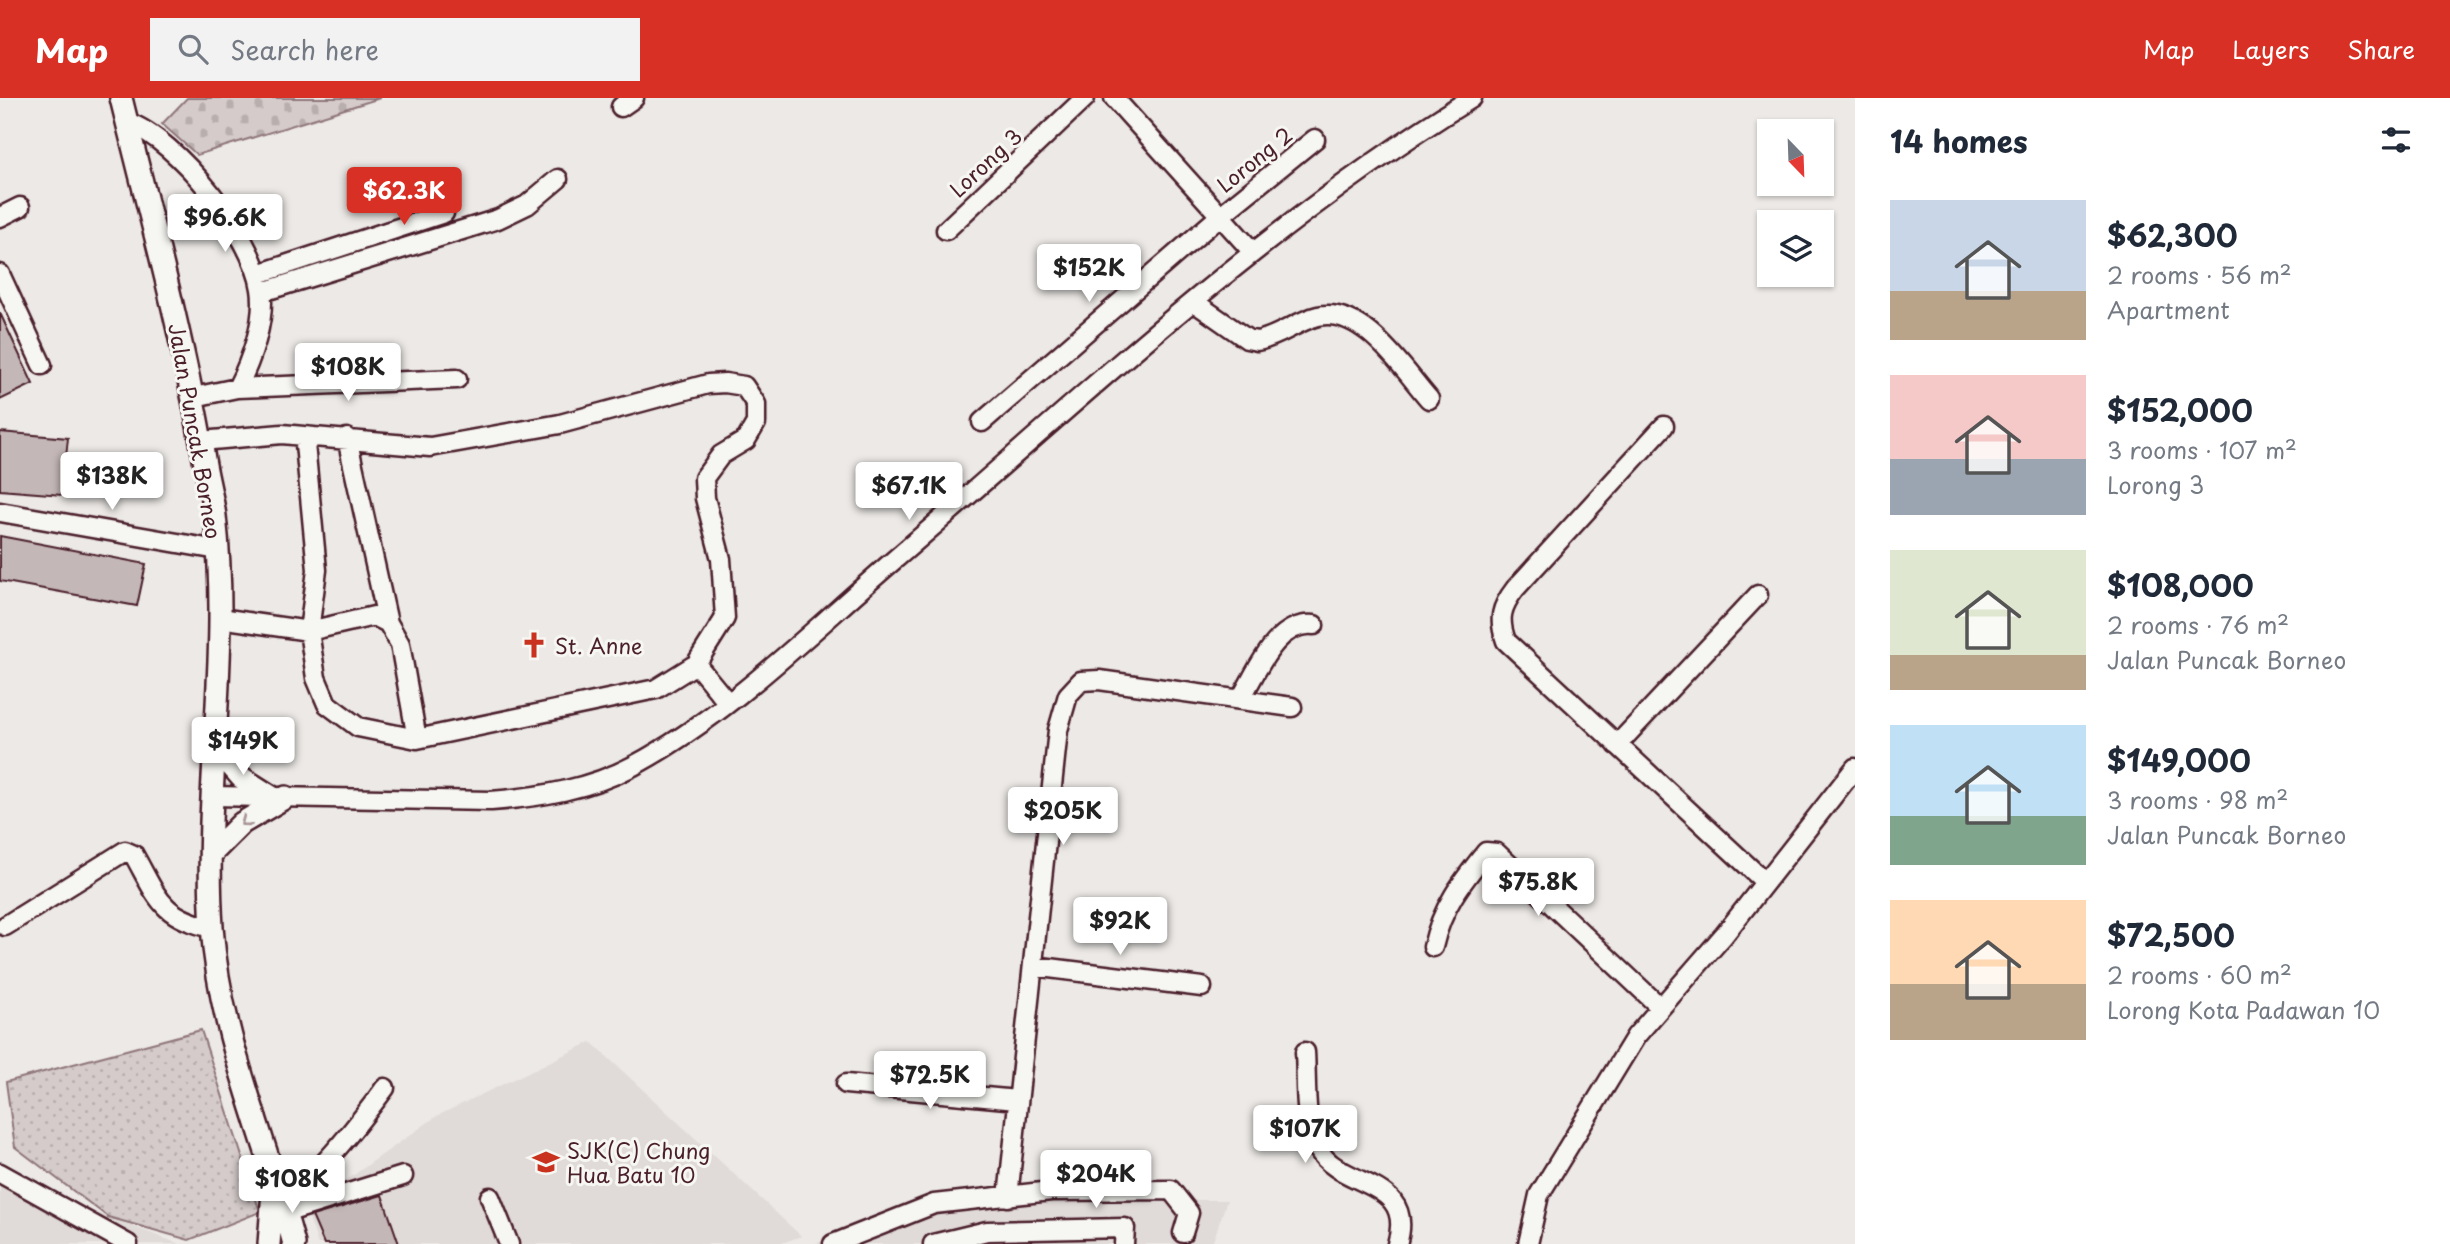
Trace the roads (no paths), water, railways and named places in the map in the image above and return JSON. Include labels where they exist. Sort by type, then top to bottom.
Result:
[{"type":"main road","name":"Jalan Puncak Borneo","points":[[121,98],[194,397],[218,550],[220,618],[211,854],[212,928],[233,1051],[294,1244]]},
{"type":"main road","points":[[211,854],[242,823],[279,797],[242,778],[215,747]]},
{"type":"main road","name":"Jalan Puncak Borneo","points":[[269,1244],[274,1182]]},
{"type":"street","name":"Lorong 3","points":[[946,230],[1085,98]]},
{"type":"street","points":[[1114,98],[1252,251]]},
{"type":"street","points":[[214,796],[491,802],[534,797],[585,785],[631,767],[681,737],[728,702],[1252,251],[1356,172],[1472,98]]},
{"type":"street","points":[[127,122],[158,138],[196,174],[218,201],[258,274],[262,292],[258,328],[248,367],[237,388]]},
{"type":"street","name":"Lorong 2","points":[[982,422],[1221,215],[1315,139]]},
{"type":"street","points":[[262,292],[498,219],[527,205],[558,179]]},
{"type":"street","points":[[0,217],[20,207]]},
{"type":"street","points":[[258,274],[444,213]]},
{"type":"street","points":[[0,274],[42,365]]},
{"type":"street","points":[[1194,302],[1247,340],[1258,341],[1316,316],[1338,314],[1364,327],[1429,399]]},
{"type":"street","points":[[194,397],[237,388],[457,379]]},
{"type":"street","points":[[201,441],[282,434],[430,447],[560,425],[708,384],[744,386],[756,404],[755,423],[746,440],[721,455],[704,478],[705,498],[721,559],[725,618],[696,664],[656,689],[417,739],[358,727],[327,704],[316,678],[309,631],[317,569],[305,444],[314,437]]},
{"type":"street","points":[[1664,426],[1515,589],[1503,604],[1500,624],[1506,641],[1764,881]]},
{"type":"street","points":[[347,438],[388,623],[400,644],[417,739]]},
{"type":"street","points":[[0,513],[218,550]]},
{"type":"street","points":[[1617,745],[1758,596]]},
{"type":"street","points":[[220,618],[309,631],[374,616],[388,623]]},
{"type":"street","points":[[1241,698],[1281,636],[1295,625],[1314,625]]},
{"type":"street","points":[[696,664],[728,702]]},
{"type":"street","points":[[1008,1197],[1058,730],[1068,695],[1081,681],[1099,680],[1292,707]]},
{"type":"street","points":[[1528,1244],[1539,1195],[1563,1151],[1636,1036],[1724,935],[1855,768]]},
{"type":"street","points":[[5,926],[125,851],[134,855],[169,912],[185,922],[212,928]]},
{"type":"street","points":[[1433,947],[1439,919],[1447,904],[1486,852],[1497,853],[1660,1007]]},
{"type":"street","points":[[1033,966],[1202,986]]},
{"type":"street","points":[[1305,1052],[1312,1133],[1319,1152],[1336,1167],[1381,1191],[1395,1203],[1401,1219],[1397,1244]]},
{"type":"street","points":[[846,1084],[1017,1100]]},
{"type":"street","points":[[274,1182],[291,1186],[304,1180],[324,1162],[385,1088]]},
{"type":"street","points":[[0,1173],[128,1244]]},
{"type":"street","points":[[285,1213],[403,1176]]},
{"type":"street","points":[[833,1244],[934,1204],[1051,1191],[1171,1190],[1189,1213],[1184,1233]]},
{"type":"street","points":[[490,1197],[509,1244]]},
{"type":"street","points":[[933,1244],[988,1237],[1125,1228],[1124,1244]]},
{"type":"place","name":"St. Anne","points":[[534,645]]},
{"type":"place","name":"SJK(C) Chung Hua Batu 10","points":[[546,1162]]}]
